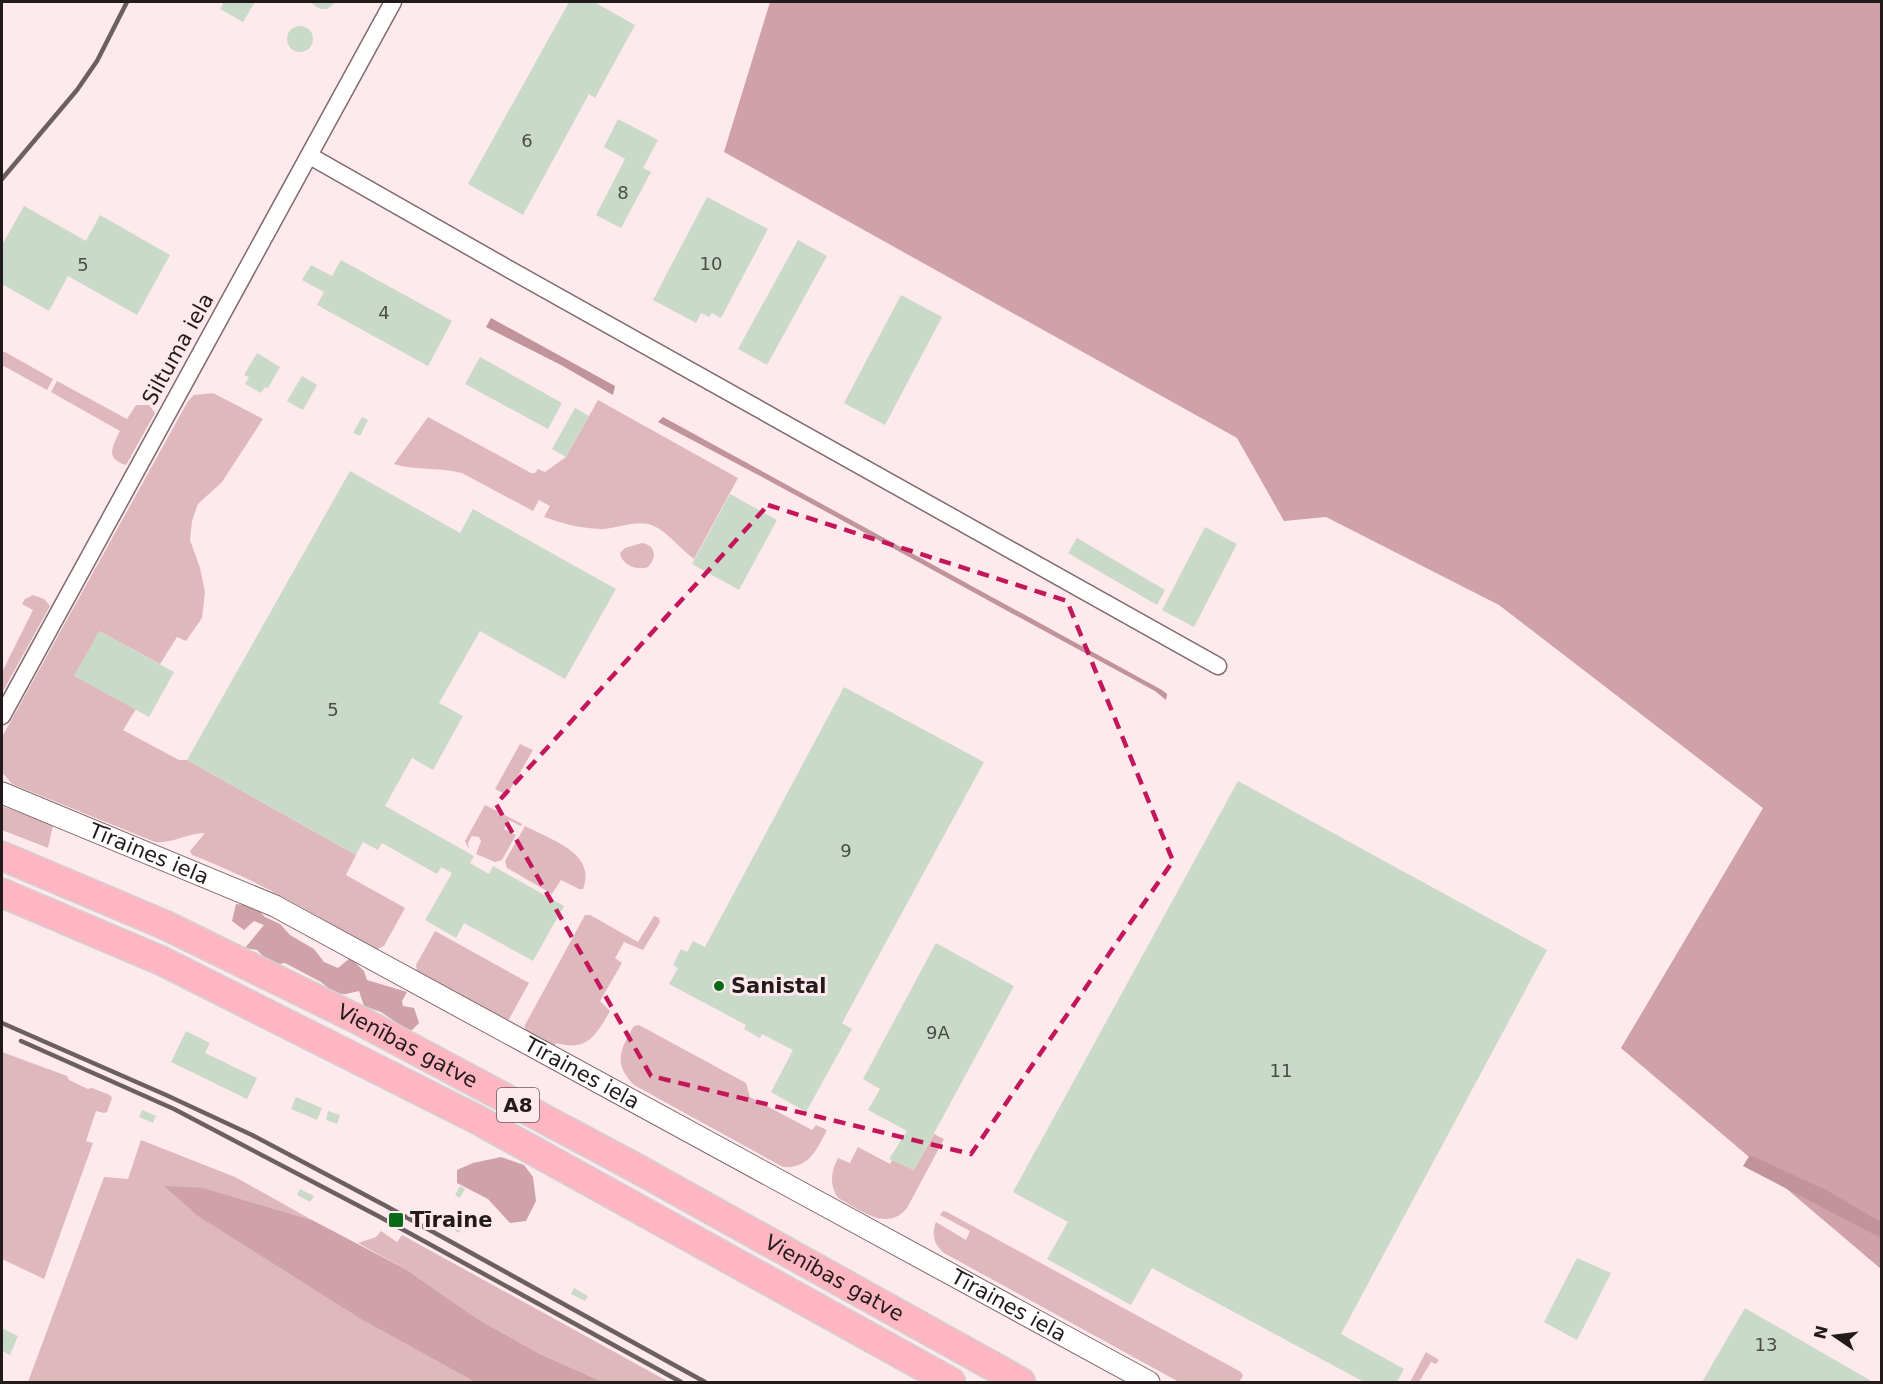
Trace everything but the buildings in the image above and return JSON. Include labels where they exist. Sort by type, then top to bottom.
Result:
[{"type":"highway","name":"Vienības gatve","points":[[2,856],[165,925],[359,1020],[636,1168],[1022,1383]]},
{"type":"highway","name":"Vienības gatve","points":[[2,893],[162,961],[478,1120],[951,1383]]},
{"type":"street","name":"Siltuma iela","points":[[2,716],[393,2]]},
{"type":"street","points":[[310,156],[1218,666]]},
{"type":"street","name":"Tīraines iela","points":[[2,793],[275,906],[1149,1383]]},
{"type":"highlighted area","points":[[768,505],[1067,601],[1173,861],[971,1154],[651,1076],[496,804]]},
{"type":"shaded area","points":[[770,2],[1881,2],[1881,1269],[1621,1048],[1763,808],[1499,605],[1326,517],[1284,521],[1237,438],[724,152]]},
{"type":"shaded area","points":[[491,318],[615,386],[613,395],[561,365],[486,327]]},
{"type":"shaded area","points":[[2,352],[53,379],[47,390],[2,365]]},
{"type":"shaded area","points":[[57,381],[127,419],[136,405],[149,405],[155,413],[126,465],[115,459],[112,451],[120,431],[51,392]]},
{"type":"shaded area","points":[[213,393],[263,419],[222,482],[198,504],[192,521],[190,540],[200,568],[205,592],[202,618],[186,641],[177,637],[160,664],[99,631],[136,709],[123,730],[179,760],[187,760],[356,855],[346,875],[405,908],[384,946],[375,950],[286,898],[192,855],[190,851],[205,833],[155,842],[12,784],[2,772],[2,737],[188,401],[194,395]]},
{"type":"shaded area","points":[[598,400],[738,478],[694,559],[664,532],[648,524],[603,529],[573,526],[544,517],[550,506],[539,500],[533,511],[462,473],[394,464],[428,417],[531,473],[535,473],[538,469],[545,472],[566,457]]},
{"type":"shaded area","points":[[663,417],[1162,690],[1167,694],[1166,700],[1155,691],[658,422]]},
{"type":"shaded area","points":[[642,543],[650,546],[654,552],[651,563],[644,568],[627,564],[620,553],[625,548]]},
{"type":"shaded area","points":[[33,595],[44,599],[50,606],[2,693],[2,672],[33,610],[22,604],[25,599]]},
{"type":"shaded area","points":[[520,744],[533,750],[507,795],[495,789]]},
{"type":"shaded area","points":[[485,805],[522,824],[521,826],[509,820],[504,829],[516,835],[502,860],[495,862],[476,854],[481,841],[479,837],[472,836],[468,843],[469,849],[465,841]]},
{"type":"shaded area","points":[[2,806],[53,825],[48,848],[2,830]]},
{"type":"shaded area","points":[[525,826],[569,849],[578,857],[584,866],[586,877],[583,889],[561,880],[552,894],[507,868],[505,861]]},
{"type":"shaded area","points":[[236,904],[254,906],[265,917],[280,924],[290,935],[314,949],[324,962],[338,968],[350,958],[364,971],[367,980],[407,992],[402,1001],[403,1006],[414,1008],[419,1023],[410,1032],[381,1012],[364,1006],[359,991],[335,994],[321,982],[285,963],[272,965],[257,950],[245,948],[264,925],[254,921],[244,930],[232,921]]},
{"type":"shaded area","points":[[585,915],[590,915],[638,942],[654,916],[659,918],[660,922],[643,950],[624,942],[615,958],[622,963],[600,1001],[610,1011],[595,1034],[583,1043],[567,1045],[556,1043],[554,1047],[525,1032],[525,1025]]},
{"type":"shaded area","points":[[435,931],[529,983],[508,1021],[417,972],[416,965]]},
{"type":"shaded area","points":[[639,1025],[746,1083],[750,1097],[812,1130],[816,1125],[827,1130],[816,1151],[799,1165],[783,1167],[634,1085],[623,1071],[621,1058],[624,1045],[632,1029]]},
{"type":"shaded area","points":[[2,1052],[67,1076],[69,1080],[88,1089],[92,1088],[110,1095],[112,1098],[107,1112],[96,1111],[86,1141],[93,1143],[44,1279],[2,1259]]},
{"type":"shaded area","points":[[934,1134],[944,1139],[907,1208],[899,1215],[891,1219],[873,1217],[838,1198],[833,1188],[832,1178],[838,1158],[850,1163],[858,1147],[890,1164],[892,1160],[914,1170]]},
{"type":"shaded area","points":[[141,1140],[235,1177],[312,1220],[204,1188],[366,1322],[475,1382],[28,1382],[104,1177],[128,1179]]},
{"type":"shaded area","points":[[1750,1155],[1826,1190],[1881,1222],[1881,1238],[1743,1166]]},
{"type":"shaded area","points":[[501,1157],[524,1165],[533,1177],[536,1201],[526,1221],[510,1223],[488,1199],[457,1183],[457,1170],[473,1163]]},
{"type":"shaded area","points":[[164,1186],[204,1188],[312,1220],[407,1270],[476,1318],[540,1354],[603,1382],[475,1382],[366,1322],[198,1216]]},
{"type":"shaded area","points":[[943,1211],[1241,1372],[1243,1376],[1239,1382],[1179,1382],[944,1253],[934,1239],[936,1222],[966,1240],[970,1231],[940,1215]]},
{"type":"shaded area","points":[[381,1231],[397,1242],[402,1235],[669,1382],[603,1382],[540,1354],[476,1318],[407,1270],[358,1243],[376,1237]]},
{"type":"shaded area","points":[[1426,1352],[1439,1360],[1436,1364],[1431,1362],[1419,1382],[1410,1382]]},
{"type":"railway","points":[[2,179],[77,90],[97,61],[127,2]]},
{"type":"railway","points":[[2,1023],[252,1135],[386,1206],[705,1382]]},
{"type":"railway","points":[[21,1041],[174,1109],[380,1217],[681,1382]]},
{"type":"place","name":"Sanistal","points":[[719,986]]},
{"type":"place","name":"Tīraine","points":[[396,1220]]}]
